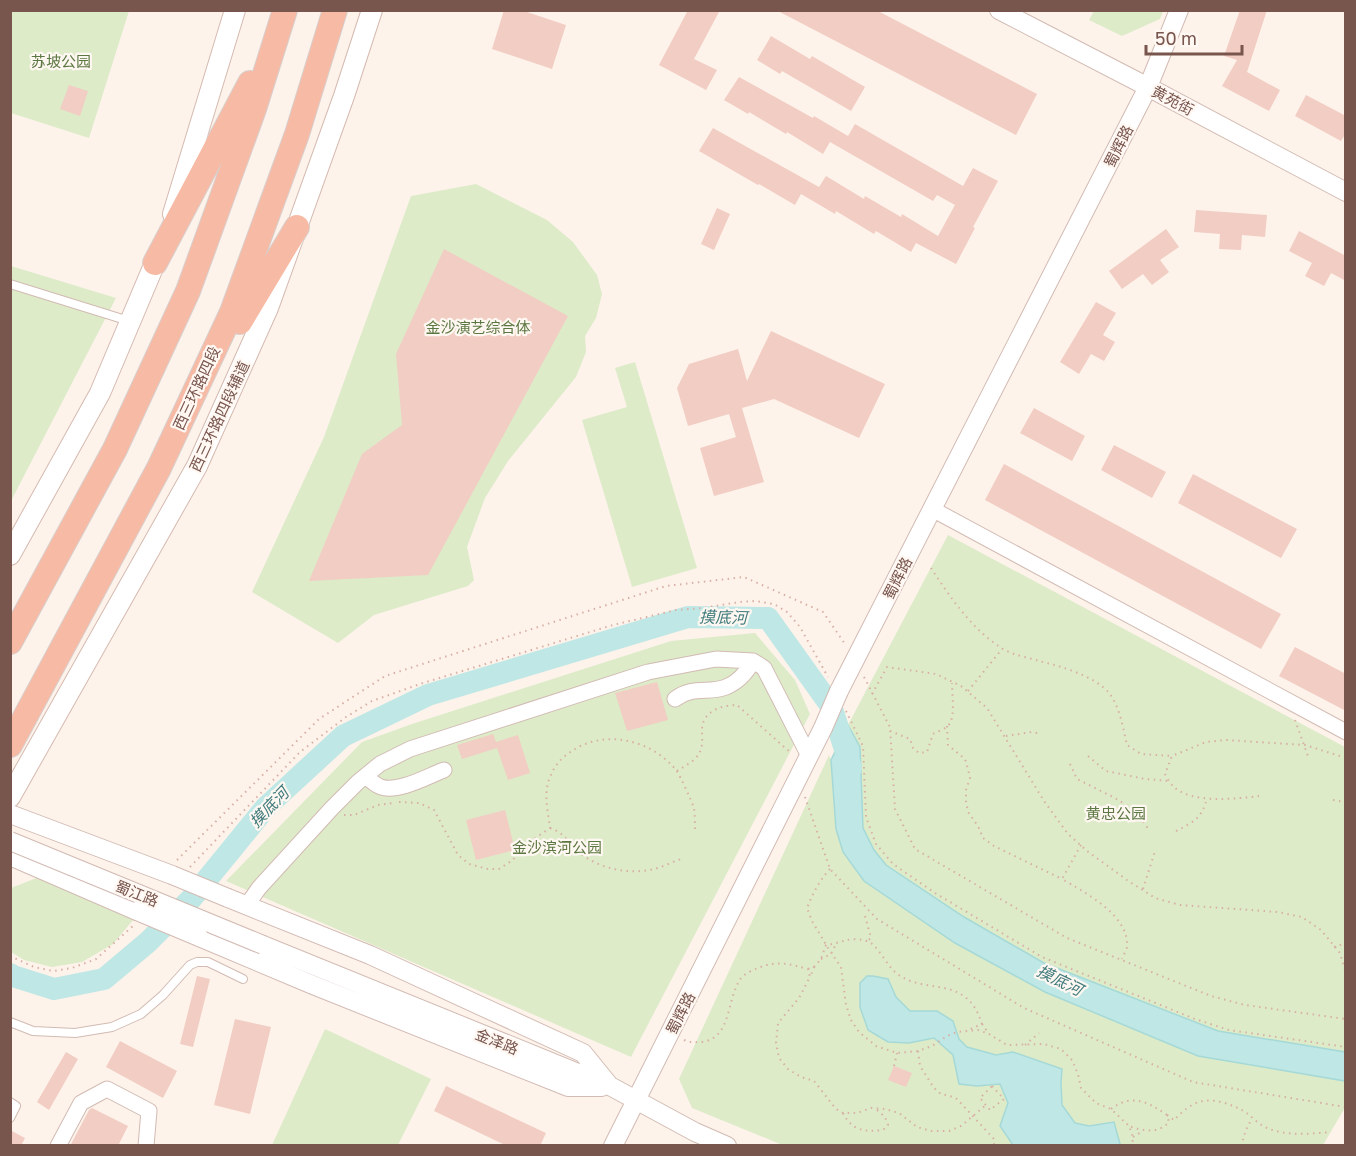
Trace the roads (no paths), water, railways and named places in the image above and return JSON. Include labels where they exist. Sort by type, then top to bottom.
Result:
[{"type":"highway","name":"西三环路四段","points":[[10,745],[154,478],[232,312],[297,134],[335,10]]},
{"type":"highway","points":[[155,263],[282,19]]},
{"type":"highway","points":[[10,642],[115,449],[189,291],[254,109],[282,19]]},
{"type":"highway","points":[[187,409],[297,227]]},
{"type":"main road","points":[[10,555],[100,393],[155,263],[166,236],[236,10]]},
{"type":"main road","name":"西三环路四段辅道","points":[[10,797],[197,466],[268,308],[344,96],[372,10]]},
{"type":"street","name":"黄苑街","points":[[999,10],[1346,192]]},
{"type":"street","name":"蜀辉路","points":[[613,1146],[823,728],[837,692],[1148,87],[1179,10]]},
{"type":"street","points":[[932,509],[1346,732]]},
{"type":"street","points":[[247,905],[259,888],[332,808],[380,764],[410,749],[648,672],[716,659],[753,661],[764,668],[803,767]]},
{"type":"street","points":[[675,699],[682,694],[695,691],[725,688],[747,671],[753,661]]},
{"type":"street","points":[[366,776],[383,788],[397,788],[444,770]]},
{"type":"street","points":[[10,813],[173,874],[370,955],[583,1053],[610,1086]]},
{"type":"street","name":"蜀江路","points":[[10,841],[263,945]]},
{"type":"street","points":[[10,856],[135,918],[199,937],[568,1087],[610,1086]]},
{"type":"street","name":"金泽路","points":[[263,945],[610,1086],[695,1132],[727,1146]]},
{"type":"street","points":[[58,1146],[81,1103],[107,1089],[149,1111],[146,1146]]},
{"type":"lane","points":[[10,284],[130,321]]},
{"type":"lane","points":[[10,1022],[33,1031],[75,1033],[112,1028],[141,1014],[163,995],[190,965],[197,962],[208,962],[243,979]]},
{"type":"lane","points":[[10,1102],[16,1106],[10,1118]]},
{"type":"water","points":[[848,725],[860,747],[863,828],[874,850],[886,865],[964,917],[1044,963],[1218,1031],[1345,1052],[1345,1081],[1198,1056],[1045,992],[955,943],[864,881],[843,852],[836,829],[831,760]]},
{"type":"water","points":[[867,976],[888,979],[896,997],[910,1011],[937,1011],[953,1021],[959,1039],[967,1047],[996,1055],[1013,1052],[1062,1069],[1062,1105],[1075,1123],[1089,1126],[1114,1122],[1119,1146],[1013,1145],[1000,1126],[1008,1103],[1000,1084],[977,1086],[959,1084],[953,1055],[934,1038],[909,1043],[888,1042],[868,1030],[860,1007],[860,983]]},
{"type":"waterway","name":"摸底河","points":[[10,974],[54,989],[104,979],[148,942],[191,899],[266,807],[343,736],[428,695],[688,617],[768,618],[831,706],[851,768]]},
{"type":"park label","name":"苏坡公园","points":[[61,61]]},
{"type":"park label","name":"金沙演艺综合体","points":[[478,327]]},
{"type":"park label","name":"黄忠公园","points":[[1116,813]]},
{"type":"park label","name":"金沙滨河公园","points":[[557,847]]}]
